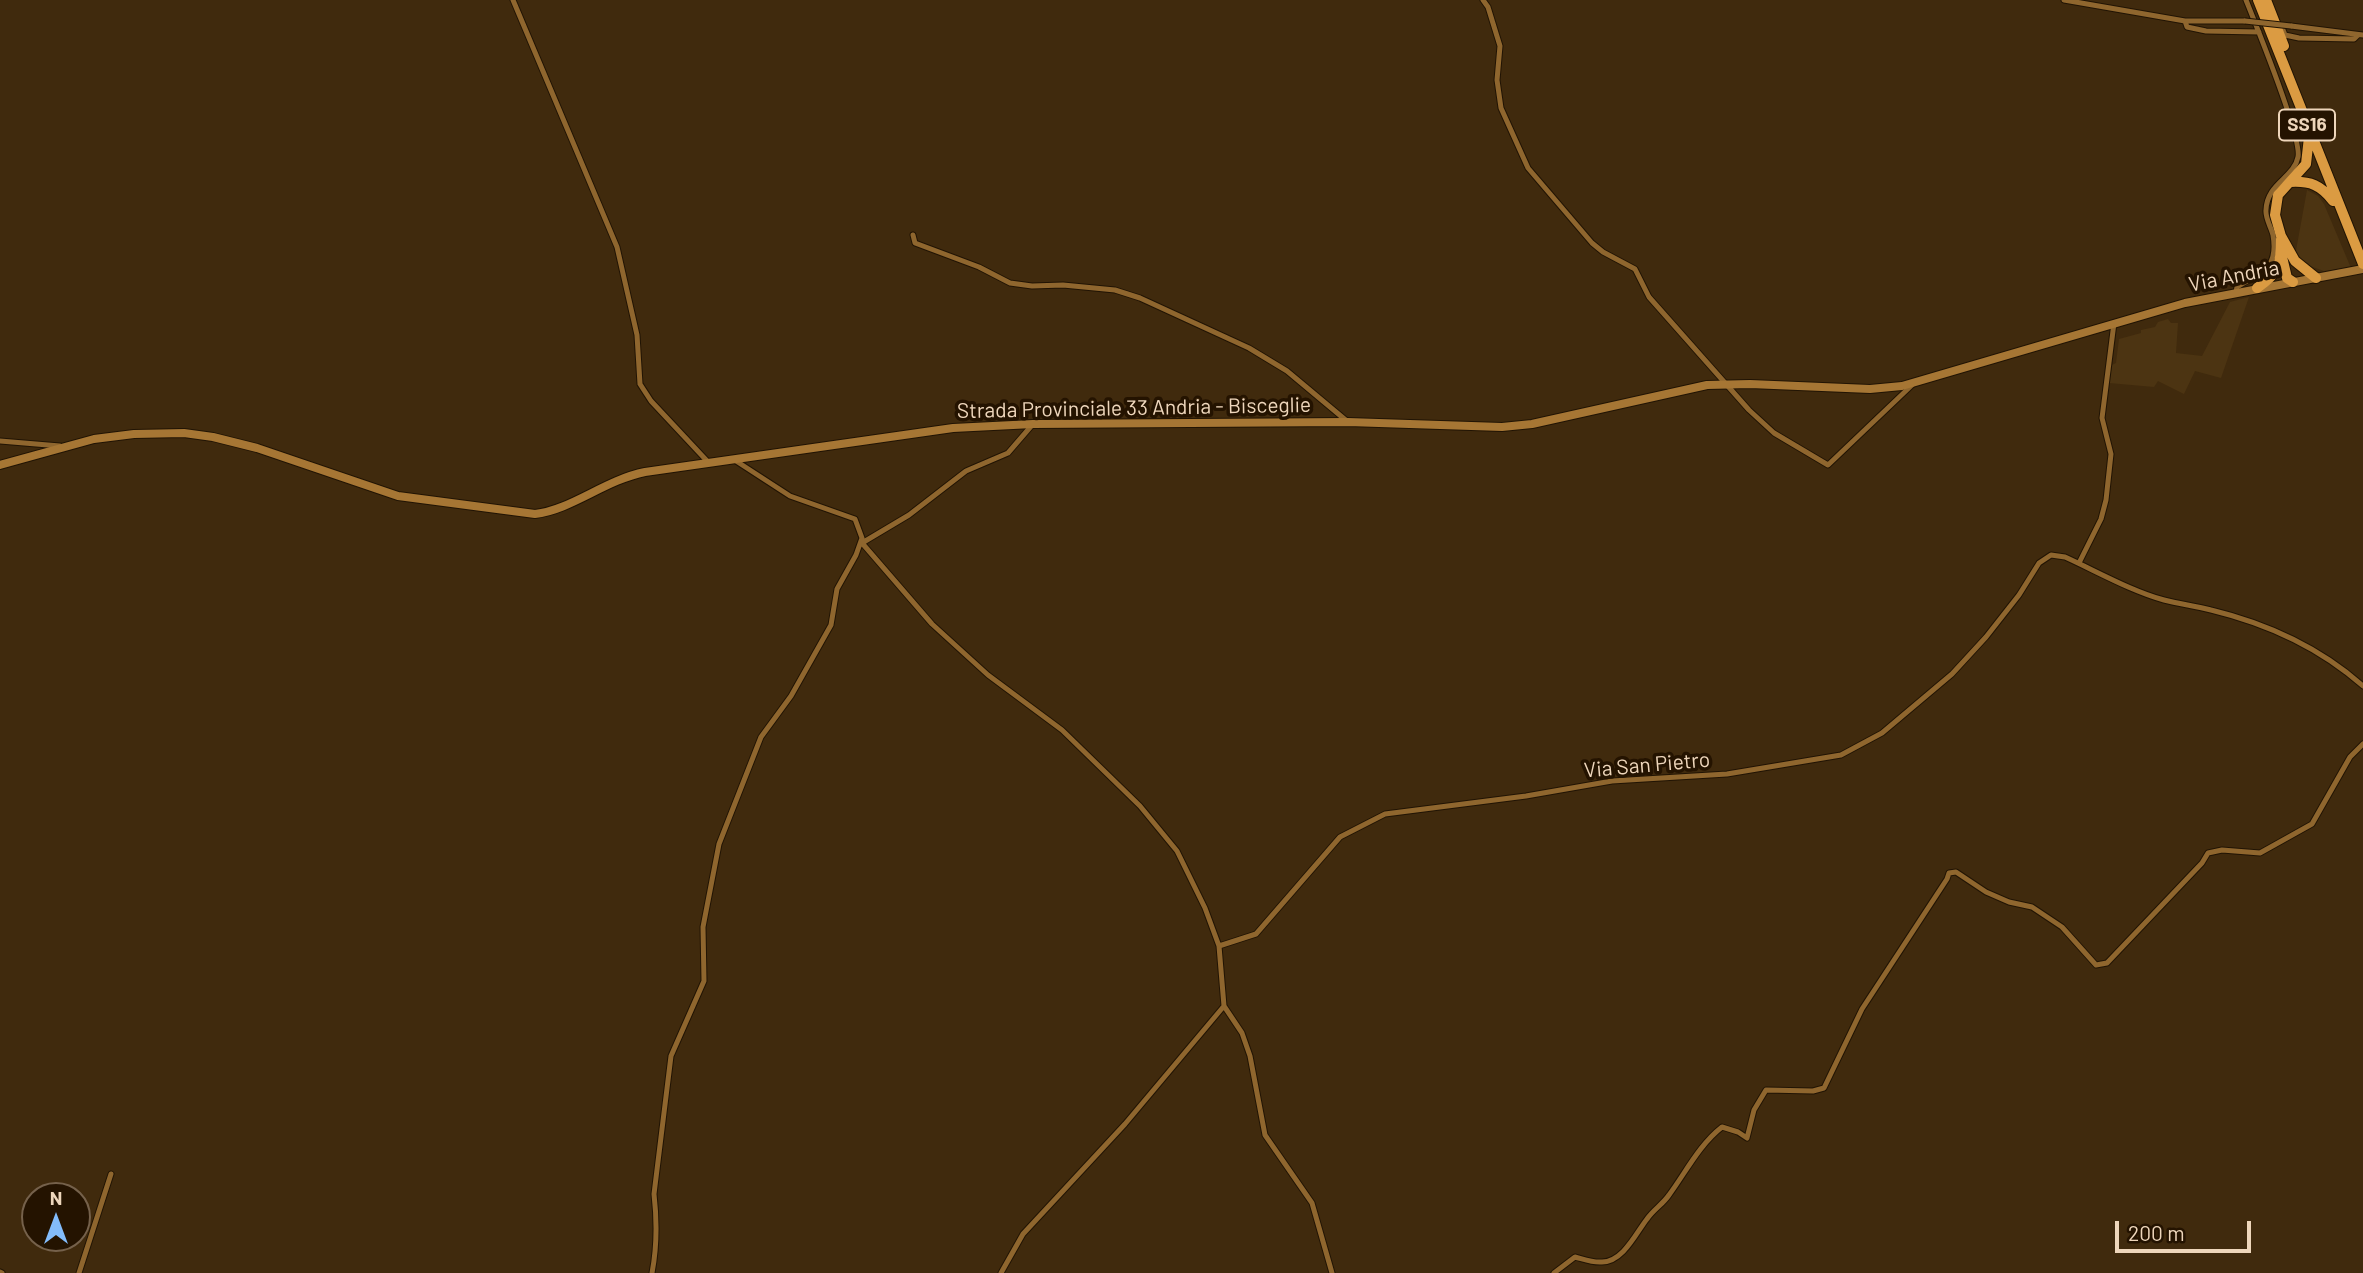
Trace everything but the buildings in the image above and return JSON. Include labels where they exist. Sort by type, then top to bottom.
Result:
[{"type":"highway","name":"SS16","points":[[2258,0],[2342,212],[2361,248]]},
{"type":"highway","name":"SS16","points":[[2269,0],[2361,248],[2363,264]]},
{"type":"highway","name":"SS16","points":[[2293,282],[2293,264],[2284,250],[2275,215],[2275,204],[2282,189],[2306,164],[2309,131]]},
{"type":"highway","name":"SS16","points":[[2291,182],[2304,181],[2316,185],[2326,191],[2342,212]]},
{"type":"highway","name":"SS16","points":[[2284,250],[2316,278]]},
{"type":"highway","points":[[2257,288],[2273,277],[2284,250]]},
{"type":"main road","name":"Via Andria","points":[[2114,323],[2236,292],[2363,269]]},
{"type":"main road","name":"Strada Provinciale 33 Andria - Bisceglie","points":[[0,465],[94,439],[166,433],[203,436],[257,448],[389,494],[522,514],[542,513],[626,476],[953,428],[1033,424],[1348,422],[1518,426],[1707,385],[1870,389],[1914,383],[2114,323]]},
{"type":"street","points":[[513,0],[617,247],[637,335],[640,384],[651,401],[709,463]]},
{"type":"street","points":[[1483,0],[1488,7],[1500,46],[1497,80],[1501,108],[1528,168],[1592,243],[1635,269],[1649,298],[1749,410],[1774,433],[1828,465],[1914,383]]},
{"type":"street","points":[[2064,0],[2185,21],[2245,21],[2361,35]]},
{"type":"street","points":[[2236,292],[2237,287],[2265,271],[2269,265],[2274,252],[2273,236],[2265,211],[2271,190],[2297,163],[2299,151],[2246,0]]},
{"type":"street","points":[[2269,0],[2285,35],[2299,38],[2354,39],[2361,35]]},
{"type":"street","points":[[2185,21],[2187,27],[2206,31],[2259,32]]},
{"type":"street","points":[[913,235],[915,243],[979,267],[1010,283],[1115,290],[1140,298],[1249,348],[1287,371],[1348,422]]},
{"type":"street","points":[[2114,323],[2102,418],[2110,454],[2106,500],[2101,519],[2079,563],[2162,600],[2265,626],[2306,644],[2363,686]]},
{"type":"street","points":[[652,1273],[656,1253],[654,1194],[671,1056],[704,981],[703,927],[719,844],[761,737],[791,696],[831,625],[837,589],[862,543],[909,514],[966,471],[1009,453],[1033,424]]},
{"type":"street","points":[[0,441],[65,447]]},
{"type":"street","points":[[733,459],[790,495],[855,519],[860,528],[862,543],[932,624],[988,675],[1062,730],[1140,806],[1177,851],[1205,908],[1219,946],[1224,1006],[1242,1033],[1250,1056],[1265,1135],[1312,1203],[1332,1273]]},
{"type":"street","name":"Via San Pietro","points":[[1219,946],[1256,934],[1340,836],[1385,814],[1526,796],[1612,780],[1727,774],[1841,755],[1882,733],[1952,674],[1986,637],[2045,557],[2065,557],[2079,563]]},
{"type":"street","points":[[1554,1273],[1575,1257],[1603,1263],[1617,1256],[1636,1237],[1688,1165],[1716,1132],[1722,1127],[1747,1138],[1754,1110],[1766,1090],[1814,1091],[1824,1087],[1862,1009],[1949,873],[1956,872],[1986,892],[2009,902],[2032,907],[2062,927],[2096,965],[2106,963],[2202,863],[2208,853],[2222,850],[2260,853],[2312,824],[2350,757],[2363,744]]},
{"type":"street","points":[[1001,1273],[1023,1234],[1133,1114],[1224,1006]]},
{"type":"street","points":[[79,1273],[111,1174]]},
{"type":"shaded area","points":[[2307,190],[2318,196],[2324,204],[2351,268],[2324,271],[2304,264],[2295,256]]},
{"type":"shaded area","points":[[2249,297],[2221,378],[2195,371],[2184,394],[2158,381],[2154,387],[2109,383],[2112,365],[2116,363],[2119,339],[2141,333],[2141,330],[2155,327],[2158,322],[2168,319],[2171,323],[2178,323],[2176,353],[2202,356],[2230,302]]}]
